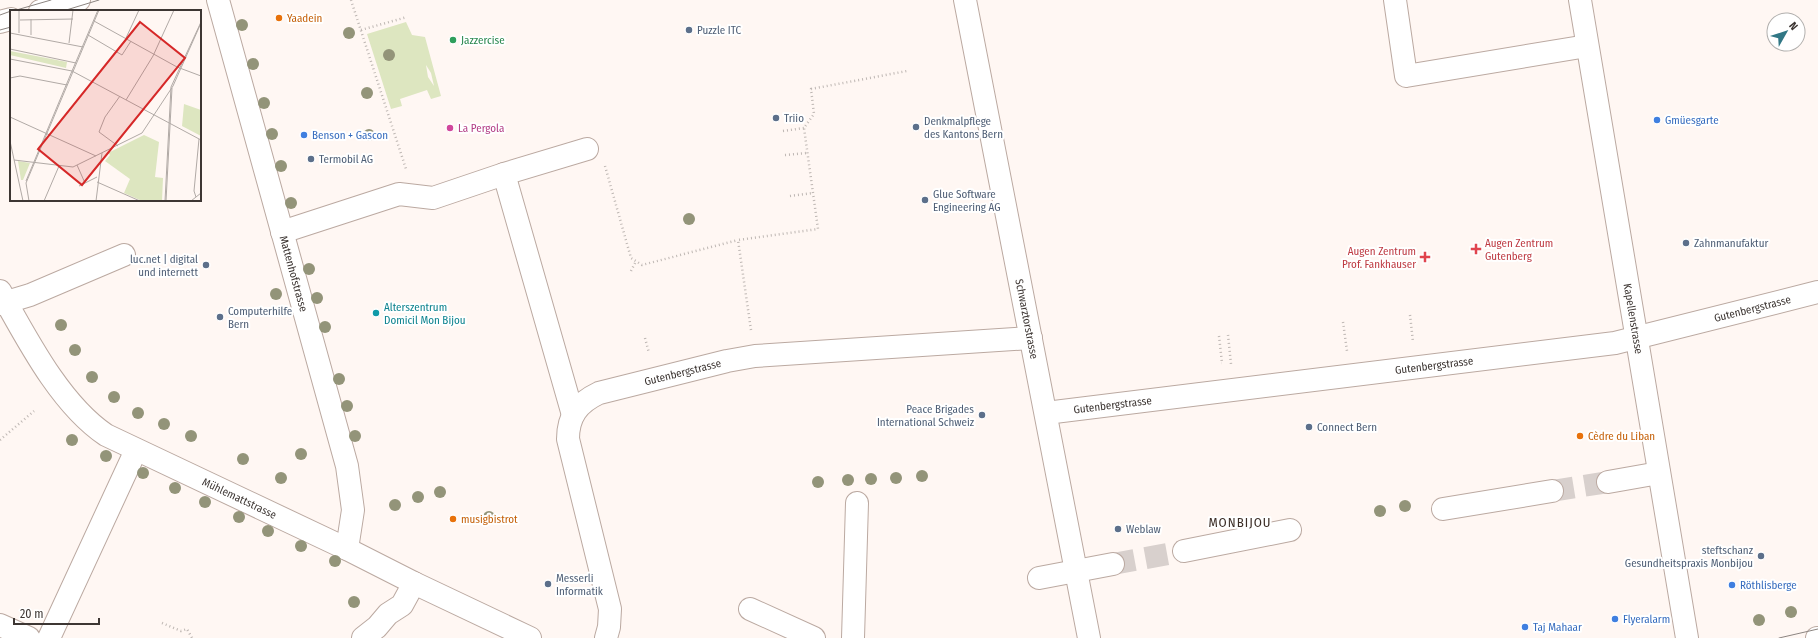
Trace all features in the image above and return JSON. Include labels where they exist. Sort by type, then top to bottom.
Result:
[{"type":"street","points":[[44,10],[79,0]]},
{"type":"street","name":"Mattenhofstrasse","points":[[218,0],[350,481],[353,510],[347,549]]},
{"type":"street","name":"Schwarztorstrasse","points":[[965,0],[1089,638]]},
{"type":"street","points":[[1395,0],[1406,76],[1587,46]]},
{"type":"street","name":"Kapellenstrasse","points":[[1580,0],[1687,638]]},
{"type":"street","points":[[0,22],[10,19]]},
{"type":"street","points":[[282,232],[399,194],[433,198],[504,174],[587,149]]},
{"type":"street","points":[[504,174],[572,415],[568,428],[568,439],[610,609],[609,627],[606,638]]},
{"type":"street","points":[[2,299],[30,295],[124,255]]},
{"type":"street","name":"Gutenbergstrasse","points":[[1046,413],[1615,343],[1818,292]]},
{"type":"street","name":"Mühlemattstrasse","points":[[2,299],[47,370],[73,406],[97,428],[136,450],[347,549],[414,583],[530,638]]},
{"type":"street","name":"Gutenbergstrasse","points":[[572,415],[580,404],[599,393],[727,361],[755,356],[1031,338]]},
{"type":"street","points":[[49,638],[136,450]]},
{"type":"street","points":[[1608,482],[1659,474]]},
{"type":"street","points":[[1443,509],[1552,491]]},
{"type":"street","points":[[853,638],[857,503]]},
{"type":"street","points":[[1184,551],[1290,530]]},
{"type":"street","points":[[1039,578],[1114,564]]},
{"type":"street","points":[[363,638],[378,627],[388,614],[402,605],[414,583]]},
{"type":"street","points":[[750,609],[814,638]]},
{"type":"street","points":[[0,625],[29,638]]},
{"type":"path","points":[[352,0],[414,196]]},
{"type":"path","points":[[361,30],[406,17]]},
{"type":"path","points":[[587,149],[600,147],[631,258],[642,265],[738,240],[818,229],[806,153],[804,128],[814,114],[811,90],[907,71]]},
{"type":"path","points":[[783,131],[804,128]]},
{"type":"path","points":[[785,155],[806,153]]},
{"type":"path","points":[[790,196],[813,193]]},
{"type":"path","points":[[738,240],[755,356]]},
{"type":"path","points":[[631,271],[636,261]]},
{"type":"path","points":[[1410,315],[1412,337]]},
{"type":"path","points":[[1343,322],[1346,344]]},
{"type":"path","points":[[1228,335],[1231,365]]},
{"type":"path","points":[[1217,364],[1222,363],[1219,336]]},
{"type":"path","points":[[644,338],[647,346]]},
{"type":"path","points":[[0,440],[34,411]]},
{"type":"path","points":[[162,623],[181,631],[187,629],[192,638]]},
{"type":"green space","points":[[406,22],[412,35],[425,37],[441,96],[431,99],[427,90],[400,99],[402,106],[391,109],[367,34]],"holes":[[[426,65],[431,73],[434,86],[428,77]]]},
{"type":"tunnel","points":[[1552,491],[1608,482]]},
{"type":"tunnel","points":[[1113,564],[1184,551]]},
{"type":"tram line","points":[[16,10],[51,0]]},
{"type":"tram line","points":[[66,10],[99,0]]},
{"type":"tram line","points":[[0,15],[10,11]]},
{"type":"tram line","points":[[0,30],[10,27]]},
{"type":"tram line","points":[[1779,638],[1818,629]]},
{"type":"place","name":"Yaadein","points":[[279,18]]},
{"type":"place","name":"Puzzle ITC","points":[[689,30]]},
{"type":"place","name":"Jazzercise","points":[[453,40]]},
{"type":"place","name":"Triio","points":[[776,118]]},
{"type":"place","name":"Gmüesgarte","points":[[1657,120]]},
{"type":"place","name":"Denkmalpflege des Kantons Bern","points":[[916,127]]},
{"type":"place","name":"La Pergola","points":[[450,128]]},
{"type":"place","name":"Benson + Gascon","points":[[304,135]]},
{"type":"place","name":"Termobil AG","points":[[311,159]]},
{"type":"place","name":"Glue Software Engineering AG","points":[[925,200]]},
{"type":"place","name":"Zahnmanufaktur","points":[[1686,243]]},
{"type":"place","name":"Augen Zentrum Gutenberg","points":[[1476,249]]},
{"type":"place","name":"Augen Zentrum Prof. Fankhauser","points":[[1425,257]]},
{"type":"place","name":"luc.net | digital und internett","points":[[206,265]]},
{"type":"place","name":"Alterszentrum Domicil Mon Bijou","points":[[376,313]]},
{"type":"place","name":"Computerhilfe Bern","points":[[220,317]]},
{"type":"place","name":"Peace Brigades International Schweiz","points":[[982,415]]},
{"type":"place","name":"Connect Bern","points":[[1309,427]]},
{"type":"place","name":"Cèdre du Liban","points":[[1580,436]]},
{"type":"place","name":"musigbistrot","points":[[453,519]]},
{"type":"place","name":"Weblaw","points":[[1118,529]]},
{"type":"place","name":"steftschanz Gesundheitspraxis Monbijou","points":[[1761,556]]},
{"type":"place","name":"Messerli Informatik","points":[[548,584]]},
{"type":"place","name":"Röthlisberge","points":[[1732,585]]},
{"type":"place","name":"Flyeralarm","points":[[1615,619]]},
{"type":"place","name":"Taj Mahaar","points":[[1525,627]]},
{"type":"district","name":"MONBIJOU","points":[[1240,522]]}]
